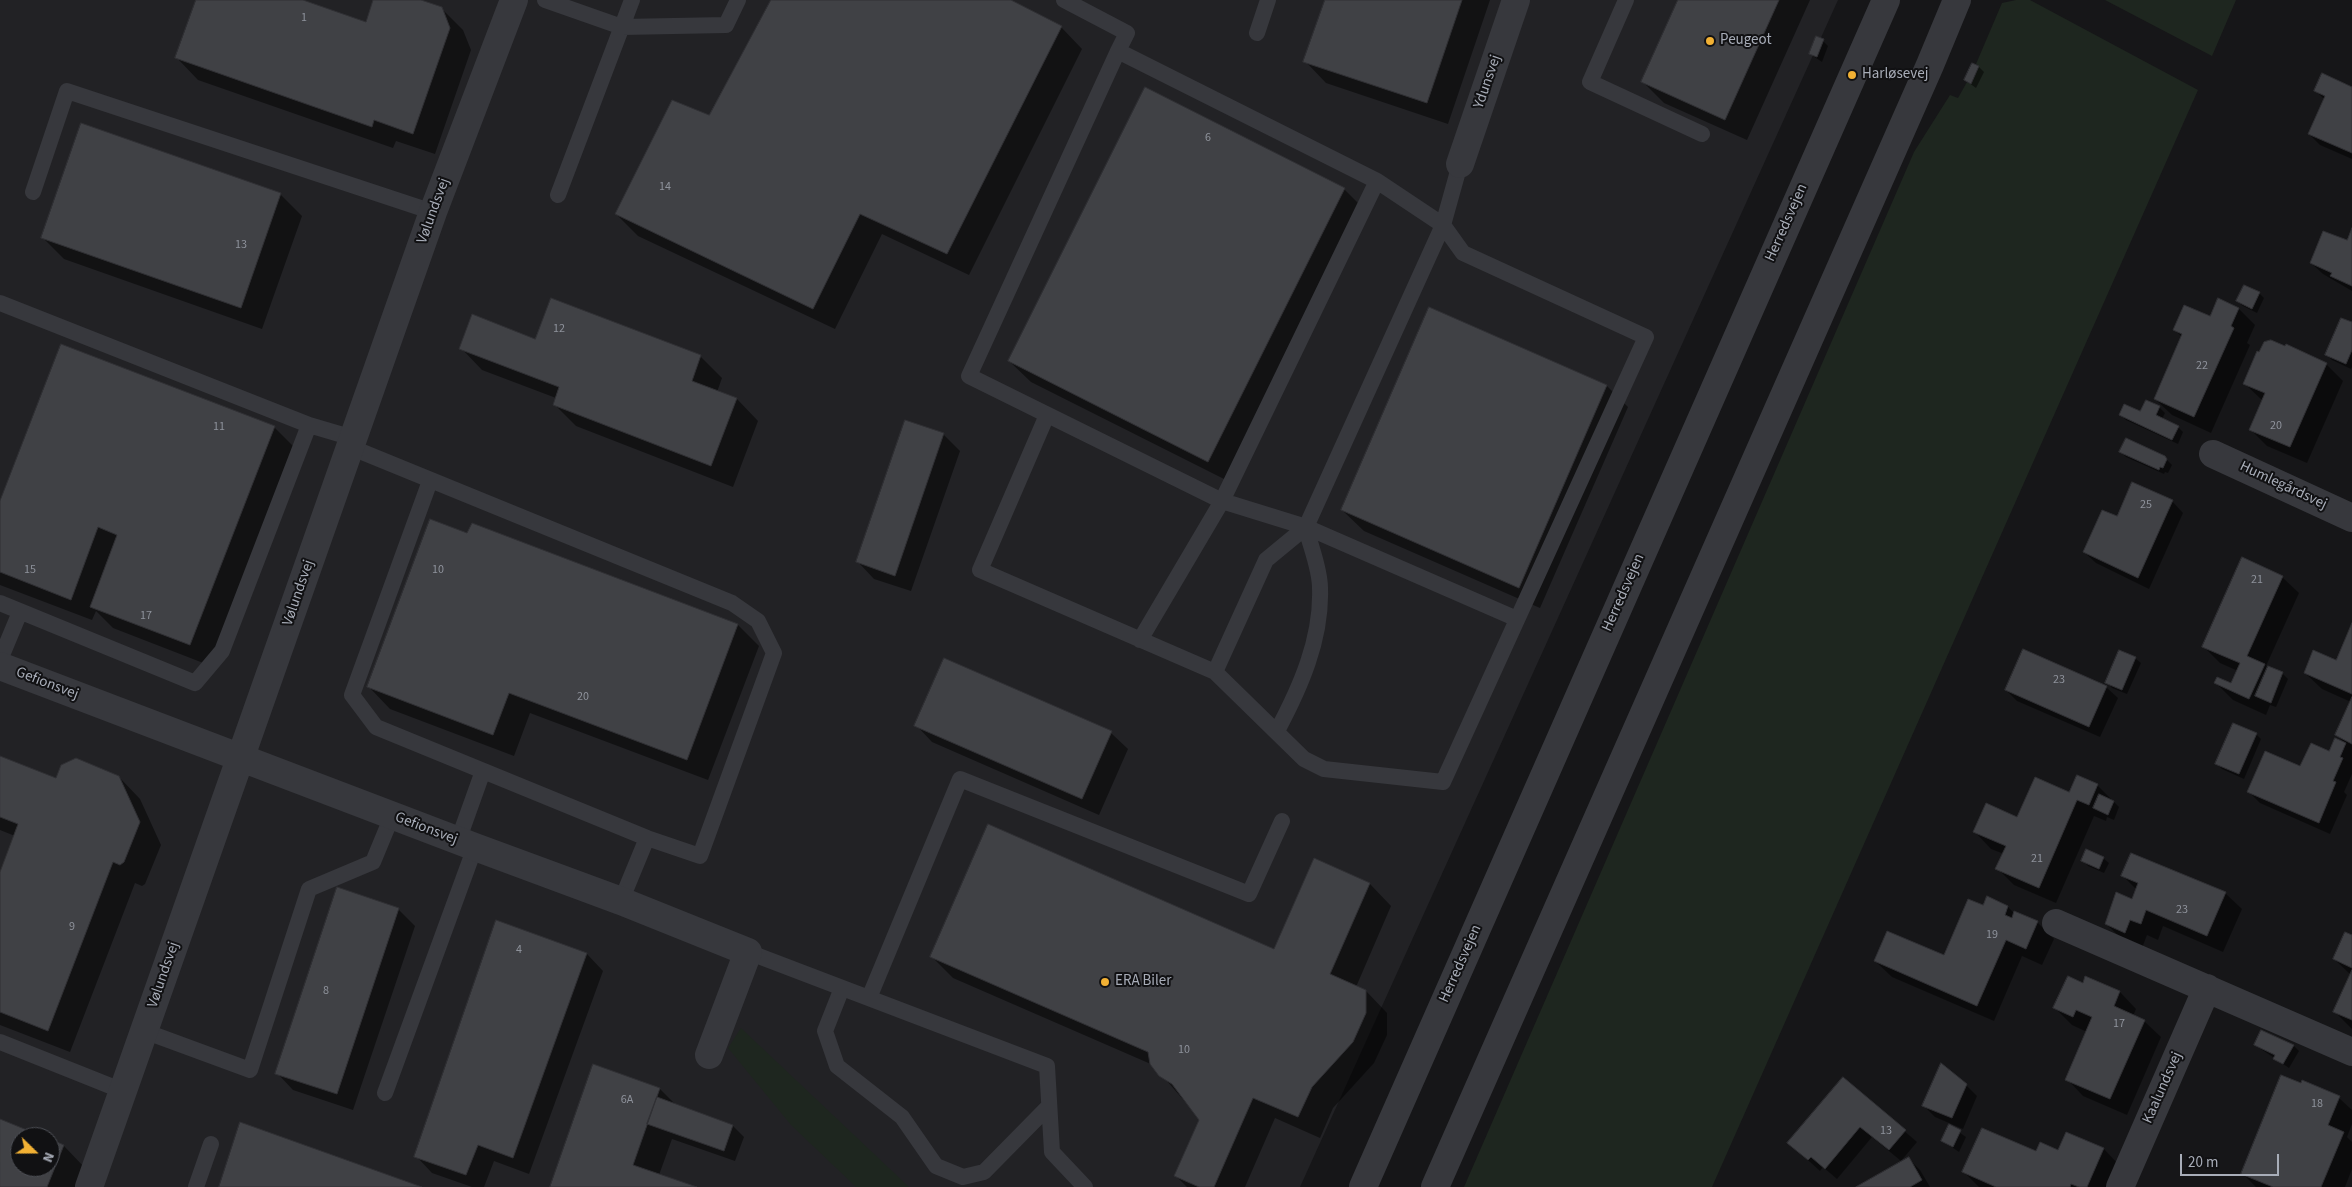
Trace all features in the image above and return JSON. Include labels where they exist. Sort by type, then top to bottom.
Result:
[{"type":"street","name":"Vølundsvej","points":[[89,1187],[433,212],[514,0]]},
{"type":"street","name":"Ydunsvej","points":[[1460,164],[1516,0]]},
{"type":"street","name":"Herredsvejen","points":[[1362,1187],[1886,0]]},
{"type":"street","points":[[1435,1187],[1930,66],[1957,0]]},
{"type":"street","name":"Humlegårdsvej","points":[[2213,454],[2352,518]]},
{"type":"street","name":"Gefionsvej","points":[[0,666],[466,844],[622,901],[748,952]]},
{"type":"street","points":[[2056,923],[2352,1052]]},
{"type":"street","points":[[709,1055],[748,952]]},
{"type":"street","name":"Kaalundsvej","points":[[2120,1187],[2207,988]]},
{"type":"lane","points":[[545,0],[622,27],[726,25],[738,0]]},
{"type":"lane","points":[[558,195],[632,0]]},
{"type":"lane","points":[[1064,0],[1126,33],[969,376],[1222,501],[1306,528],[1518,619]]},
{"type":"lane","points":[[1257,33],[1268,0]]},
{"type":"lane","points":[[1626,0],[1590,82],[1702,134]]},
{"type":"lane","points":[[1047,415],[980,570],[1215,672],[1304,759],[1324,769],[1443,782],[1646,337],[1463,253],[1443,225],[1377,181],[1118,51]]},
{"type":"lane","points":[[33,192],[67,91],[433,212]]},
{"type":"lane","points":[[1215,672],[1266,560],[1306,528],[1443,225],[1460,164]]},
{"type":"lane","points":[[1140,640],[1222,501],[1377,181]]},
{"type":"lane","points":[[0,303],[352,443],[430,481],[732,603],[758,621],[774,653],[700,856],[647,838],[376,727],[352,695],[430,481]]},
{"type":"lane","points":[[0,604],[194,683],[222,651],[309,425]]},
{"type":"lane","points":[[1277,731],[1299,690],[1316,633],[1320,587],[1306,528]]},
{"type":"lane","points":[[0,660],[20,612]]},
{"type":"lane","points":[[385,1092],[466,844],[483,771]]},
{"type":"lane","points":[[869,998],[960,778],[1249,894],[1282,821]]},
{"type":"lane","points":[[144,1032],[250,1070],[309,889],[372,862],[392,816]]},
{"type":"lane","points":[[622,901],[647,838]]},
{"type":"lane","points":[[748,952],[1047,1066],[1052,1152],[1085,1187]]},
{"type":"lane","points":[[842,988],[824,1031],[836,1066],[902,1117],[936,1166],[963,1177],[984,1172],[1049,1106]]},
{"type":"lane","points":[[0,1042],[123,1092]]},
{"type":"lane","points":[[196,1187],[211,1144]]},
{"type":"shaded area","points":[[0,0],[1838,0],[1300,1187],[0,1187]]},
{"type":"shaded area","points":[[2030,0],[2198,90],[1712,1187],[1464,1187],[1914,152],[1950,95],[1958,98],[1967,82],[1971,84],[1979,66],[1976,64],[2002,3]]},
{"type":"shaded area","points":[[2105,0],[2236,0],[2212,56]]},
{"type":"shaded area","points":[[741,1028],[909,1187],[856,1187],[791,1125],[728,1048]]},
{"type":"building","points":[[196,0],[303,0],[366,22],[373,0],[421,0],[442,7],[450,28],[413,134],[374,120],[372,127],[175,58]]},
{"type":"building","points":[[771,0],[1011,0],[1062,26],[947,254],[860,214],[813,309],[615,214],[672,100],[709,115]]},
{"type":"building","points":[[1325,0],[1462,0],[1427,103],[1303,62]]},
{"type":"building","name":"Peugeot","points":[[1678,0],[1779,0],[1725,120],[1641,82]]},
{"type":"building","points":[[1816,36],[1824,39],[1817,57],[1809,54]]},
{"type":"building","points":[[1972,63],[1979,66],[1971,84],[1964,80]]},
{"type":"building","points":[[2322,73],[2352,87],[2352,153],[2308,134],[2325,96],[2314,91]]},
{"type":"building","points":[[1145,87],[1345,188],[1208,462],[1008,361]]},
{"type":"building","points":[[81,123],[281,193],[241,308],[41,238]]},
{"type":"building","points":[[2352,228],[2352,286],[2330,276],[2332,273],[2310,263],[2323,231],[2347,240]]},
{"type":"building","points":[[2244,285],[2260,292],[2252,309],[2236,301]]},
{"type":"building","points":[[551,298],[701,355],[692,381],[737,398],[711,466],[553,405],[559,387],[459,349],[472,314],[535,339]]},
{"type":"building","points":[[2218,298],[2239,308],[2231,326],[2234,328],[2194,417],[2154,399],[2182,334],[2173,330],[2184,305],[2210,316]]},
{"type":"building","points":[[1429,307],[1607,385],[1519,588],[1341,510]]},
{"type":"building","points":[[2341,318],[2352,322],[2352,350],[2346,364],[2325,355]]},
{"type":"building","points":[[2271,340],[2285,346],[2286,344],[2327,363],[2290,447],[2249,430],[2265,393],[2243,384],[2257,351],[2259,352],[2264,342]]},
{"type":"building","points":[[61,344],[275,426],[190,645],[90,607],[117,535],[98,527],[71,600],[0,572],[0,501]]},
{"type":"building","points":[[2146,400],[2160,406],[2156,415],[2179,426],[2172,440],[2119,415],[2124,404],[2140,411]]},
{"type":"building","points":[[905,420],[944,433],[895,576],[856,562]]},
{"type":"building","points":[[2126,438],[2165,456],[2167,459],[2163,468],[2160,467],[2159,470],[2119,452]]},
{"type":"building","points":[[2132,482],[2173,500],[2138,578],[2083,552],[2102,510],[2117,516]]},
{"type":"building","points":[[430,519],[467,533],[472,523],[738,624],[687,760],[509,693],[493,735],[367,687]]},
{"type":"building","points":[[2242,557],[2283,576],[2247,656],[2265,664],[2249,699],[2214,683],[2217,677],[2231,683],[2240,663],[2202,647]]},
{"type":"building","points":[[2352,623],[2352,694],[2304,673],[2313,650],[2336,660]]},
{"type":"building","points":[[2023,649],[2107,686],[2089,727],[2005,690]]},
{"type":"building","points":[[2119,650],[2136,657],[2122,690],[2105,683]]},
{"type":"building","points":[[944,658],[1112,731],[1082,799],[914,726]]},
{"type":"building","points":[[2268,666],[2283,672],[2271,703],[2255,696]]},
{"type":"building","points":[[2352,697],[2352,744],[2335,735]]},
{"type":"building","points":[[2233,723],[2257,733],[2239,774],[2215,764]]},
{"type":"building","points":[[2335,738],[2346,743],[2340,757],[2343,758],[2333,781],[2336,782],[2319,823],[2247,792],[2265,751],[2300,766],[2311,743],[2329,751]]},
{"type":"building","points":[[0,756],[56,778],[61,765],[76,758],[119,776],[140,822],[124,862],[120,865],[113,862],[48,1031],[0,1012],[0,872],[18,824],[0,817]]},
{"type":"building","points":[[2077,775],[2098,784],[2089,805],[2077,800],[2039,888],[1995,869],[2006,846],[1973,832],[1986,803],[2017,817],[2035,777],[2069,792]]},
{"type":"building","points":[[2099,794],[2114,801],[2108,815],[2093,808]]},
{"type":"building","points":[[988,824],[1274,949],[1314,858],[1370,883],[1330,974],[1366,990],[1366,1013],[1353,1042],[1312,1087],[1298,1117],[1253,1098],[1214,1187],[1199,1187],[1174,1176],[1199,1120],[1172,1084],[1159,1076],[1150,1064],[1148,1052],[930,957]]},
{"type":"building","points":[[2086,849],[2104,857],[2099,869],[2081,861]]},
{"type":"building","points":[[2131,853],[2226,892],[2207,936],[2146,910],[2141,924],[2130,920],[2125,933],[2105,924],[2116,892],[2132,899],[2138,883],[2121,876]]},
{"type":"building","points":[[337,887],[399,908],[337,1094],[275,1074]]},
{"type":"building","points":[[1987,896],[2008,906],[2005,915],[2012,918],[2014,911],[2038,921],[2026,949],[2006,940],[1977,1006],[1874,961],[1887,931],[1944,955],[1968,899],[1983,905]]},
{"type":"building","points":[[496,920],[587,953],[513,1158],[478,1145],[466,1175],[414,1157]]},
{"type":"building","points":[[2345,932],[2352,935],[2352,968],[2333,959]]},
{"type":"building","points":[[2352,970],[2352,1020],[2333,1012]]},
{"type":"building","points":[[2068,976],[2083,983],[2085,976],[2120,991],[2114,1006],[2145,1020],[2110,1099],[2065,1080],[2092,1017],[2076,1010],[2073,1017],[2053,1008]]},
{"type":"building","points":[[2261,1030],[2294,1045],[2283,1064],[2273,1059],[2275,1055],[2254,1045]]},
{"type":"building","points":[[1941,1063],[1967,1084],[1952,1118],[1922,1106]]},
{"type":"building","points":[[593,1064],[660,1088],[633,1165],[697,1187],[550,1187]]},
{"type":"building","points":[[2281,1075],[2301,1083],[2302,1080],[2340,1096],[2328,1125],[2344,1132],[2321,1187],[2273,1187],[2241,1174]]},
{"type":"building","points":[[1843,1077],[1906,1130],[1889,1150],[1860,1127],[1825,1169],[1811,1157],[1808,1160],[1787,1143]]},
{"type":"building","points":[[657,1097],[733,1125],[724,1151],[647,1124]]},
{"type":"building","points":[[0,1119],[20,1127],[10,1127],[10,1177],[51,1177],[47,1187],[0,1187]]},
{"type":"building","points":[[240,1122],[422,1187],[219,1187]]},
{"type":"building","points":[[1949,1124],[1961,1130],[1953,1147],[1941,1141]]},
{"type":"building","points":[[1982,1128],[2036,1151],[2040,1142],[2058,1150],[2066,1132],[2104,1148],[2087,1187],[2071,1184],[2070,1187],[1996,1187],[1962,1172]]},
{"type":"building","points":[[60,1143],[64,1145],[60,1155]]},
{"type":"building","points":[[1909,1157],[1922,1180],[1910,1187],[1856,1187]]},
{"type":"place","name":"Peugeot","points":[[1710,41]]},
{"type":"place","name":"Harløsevej","points":[[1852,75]]},
{"type":"place","name":"ERA Biler","points":[[1105,982]]}]
